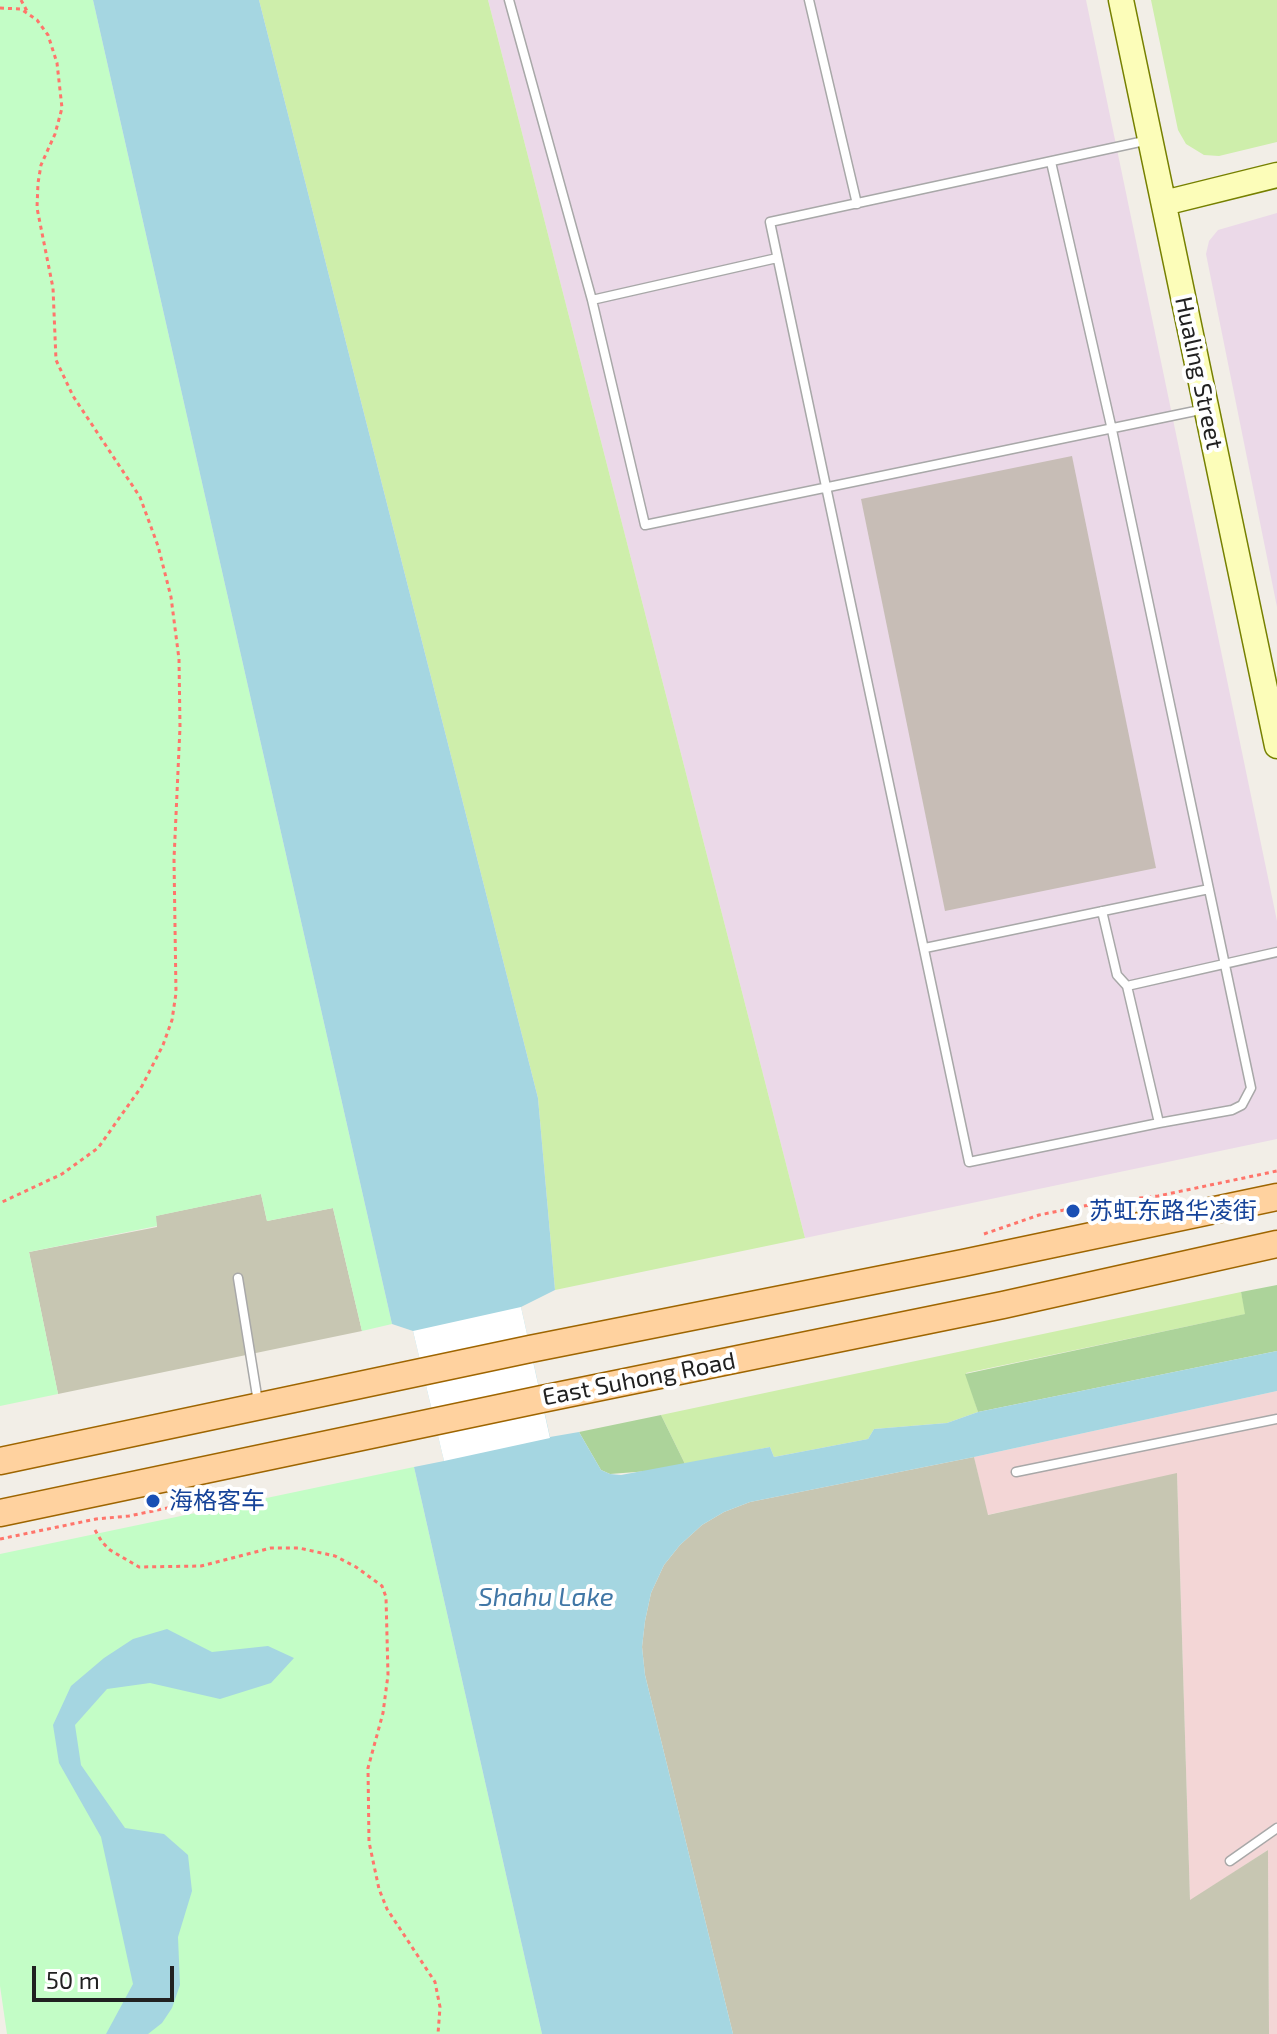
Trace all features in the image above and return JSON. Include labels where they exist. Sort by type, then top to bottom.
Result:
[{"type":"main road","points":[[0,1461],[1277,1197]]},
{"type":"main road","name":"East Suhong Road","points":[[0,1513],[1003,1305],[1277,1244]]},
{"type":"street","name":"Hualing Street","points":[[1121,0],[1277,746]]},
{"type":"street","points":[[1164,203],[1277,175]]},
{"type":"lane","points":[[509,0],[592,300],[645,525],[1207,409]]},
{"type":"lane","points":[[809,0],[857,204]]},
{"type":"lane","points":[[1051,162],[1112,430],[1251,1088],[1248,1098],[1232,1110],[969,1162],[770,222],[1151,140]]},
{"type":"lane","points":[[592,300],[777,258]]},
{"type":"lane","points":[[925,948],[1209,889]]},
{"type":"lane","points":[[1102,911],[1117,975],[1127,986],[1159,1123]]},
{"type":"lane","points":[[1127,986],[1277,952]]},
{"type":"lane","points":[[238,1278],[258,1407]]},
{"type":"lane","points":[[1016,1472],[1277,1419]]},
{"type":"lane","points":[[1230,1861],[1277,1828]]},
{"type":"path","points":[[21,0],[28,13]]},
{"type":"path","points":[[0,8],[21,9],[37,20],[48,35],[57,63],[63,94],[60,119],[41,165],[37,208],[55,305],[56,360],[73,396],[140,497],[158,546],[171,597],[179,659],[180,727],[174,859],[176,993],[172,1020],[163,1045],[142,1086],[98,1148],[62,1174],[0,1203]]},
{"type":"path","points":[[95,1530],[110,1550],[139,1567],[201,1566],[271,1548],[299,1548],[335,1556],[382,1586],[386,1597],[388,1675],[383,1713],[368,1768],[369,1842],[379,1889],[387,1909],[435,1982],[440,2007],[438,2034]]},
{"type":"shaded area","points":[[488,0],[1086,0],[1277,921],[1277,1139],[805,1238]]},
{"type":"shaded area","points":[[1277,213],[1277,607],[1206,254],[1209,241],[1218,230]]},
{"type":"shaded area","points":[[261,1194],[267,1221],[333,1208],[362,1331],[58,1394],[29,1252],[157,1227],[155,1216]]},
{"type":"shaded area","points":[[1277,1391],[1277,2034],[1269,2034],[1268,1850],[1190,1901],[1177,1474],[987,1515],[974,1457]]},
{"type":"shaded area","points":[[974,1457],[988,1515],[1177,1473],[1190,1900],[1268,1850],[1269,2034],[733,2034],[645,1675],[642,1647],[651,1593],[664,1565],[680,1545],[702,1525],[724,1512],[750,1502]]},
{"type":"green space","points":[[0,0],[93,0],[392,1324],[362,1331],[333,1208],[267,1221],[261,1194],[156,1216],[157,1226],[29,1252],[58,1394],[0,1406]]},
{"type":"green space","points":[[259,0],[488,0],[805,1238],[555,1290],[538,1098]]},
{"type":"green space","points":[[1151,0],[1277,0],[1277,142],[1219,156],[1204,155],[1186,144],[1178,130]]},
{"type":"green space","points":[[1277,1285],[1277,1351],[978,1412],[965,1374],[1245,1314],[1241,1292]]},
{"type":"green space","points":[[1241,1292],[1246,1314],[966,1373],[978,1412],[947,1423],[874,1429],[868,1439],[774,1457],[770,1447],[685,1464],[661,1415]]},
{"type":"green space","points":[[661,1415],[685,1464],[610,1474],[601,1470],[579,1432]]},
{"type":"green space","points":[[414,1467],[542,2034],[7,2034],[0,1986],[0,1554]]},
{"type":"water","name":"Shahu Lake","points":[[93,0],[259,0],[538,1098],[555,1290],[521,1307],[550,1437],[579,1432],[601,1470],[621,1475],[770,1447],[774,1457],[868,1439],[874,1429],[947,1423],[978,1412],[1277,1351],[1277,1391],[750,1502],[702,1525],[664,1565],[651,1593],[645,1621],[642,1647],[645,1675],[733,2034],[542,2034],[414,1467],[444,1461],[413,1331],[392,1324]]},
{"type":"water","points":[[167,1629],[212,1652],[268,1646],[294,1658],[271,1683],[220,1699],[150,1683],[107,1689],[75,1725],[81,1765],[125,1828],[164,1834],[188,1855],[192,1891],[178,1937],[180,1985],[172,2008],[162,2023],[148,2034],[106,2034],[133,1984],[101,1837],[59,1763],[53,1725],[71,1686],[104,1658],[133,1639]]},
{"type":"pier","points":[[521,1307],[550,1438],[444,1461],[413,1331]]},
{"type":"building","points":[[1072,456],[1156,868],[945,911],[861,499]]},
{"type":"place","name":"苏虹东路华凌街","points":[[1073,1211]]},
{"type":"place","name":"海格客车","points":[[153,1501]]}]
